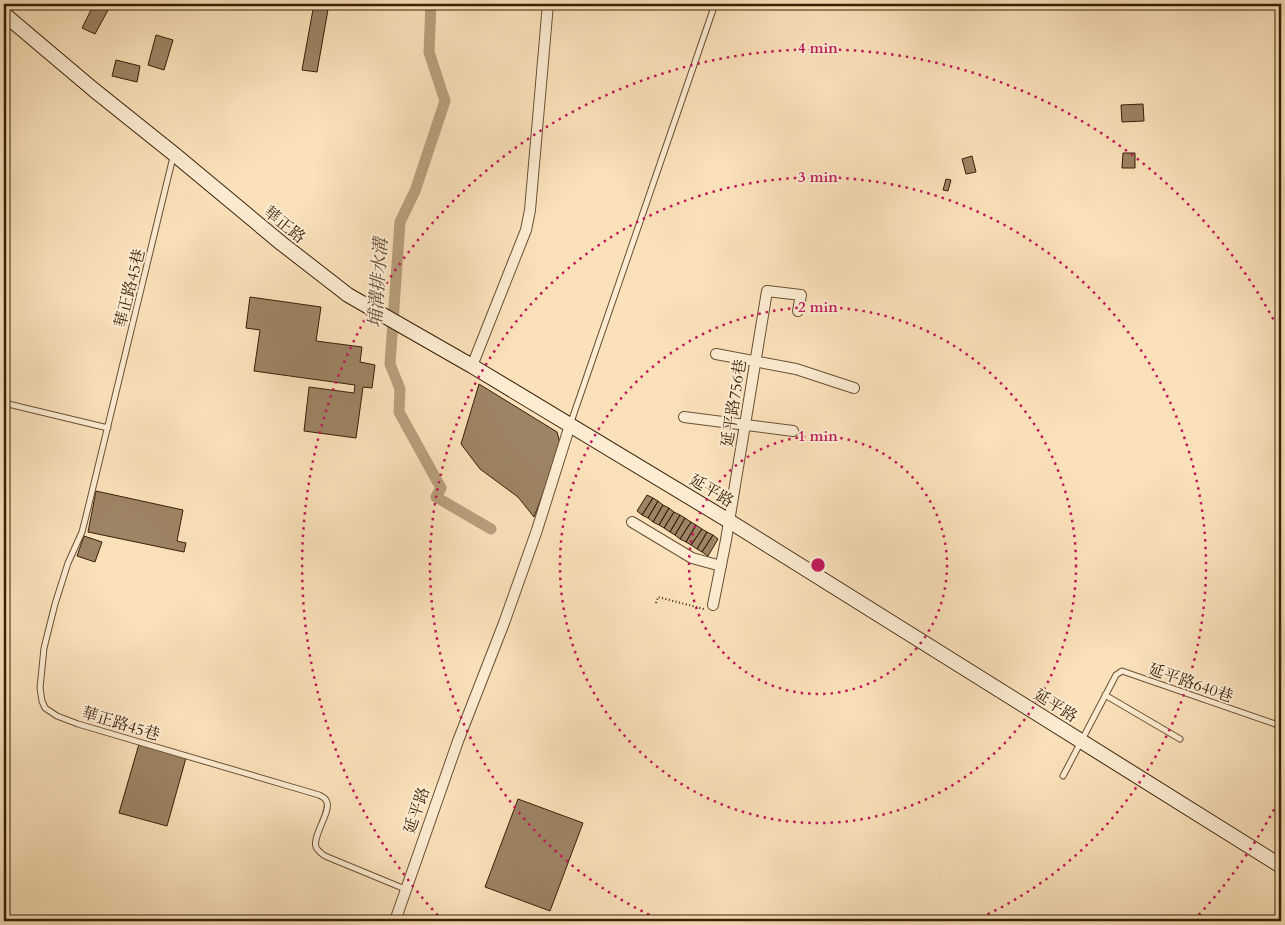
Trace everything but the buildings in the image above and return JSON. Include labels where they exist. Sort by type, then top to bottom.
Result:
[{"type":"street","points":[[472,366],[526,230],[530,210],[548,4]]},
{"type":"street","name":"華正路","points":[[4,14],[281,243],[348,295],[570,425]]},
{"type":"street","name":"延平路756巷","points":[[712,608],[729,521],[767,291],[801,295],[798,311]]},
{"type":"street","points":[[716,354],[796,369],[854,388]]},
{"type":"street","points":[[684,416],[793,431]]},
{"type":"street","name":"延平路","points":[[395,921],[458,741],[504,623],[537,530],[570,425],[729,521],[1281,866]]},
{"type":"street","points":[[632,522],[692,558],[721,566]]},
{"type":"lane","points":[[570,425],[714,4]]},
{"type":"lane","name":"華正路45巷","points":[[174,154],[82,532],[60,587],[44,648],[40,688],[42,701],[45,708],[56,716],[78,724],[319,795],[326,800],[327,804],[326,813],[316,841],[318,850],[325,856],[405,889]]},
{"type":"lane","points":[[4,403],[108,428]]},
{"type":"lane","name":"延平路640巷","points":[[1063,776],[1116,675],[1122,671],[1281,726]]},
{"type":"lane","points":[[1105,696],[1180,739]]},
{"type":"path","points":[[1278,212],[1277,225],[1281,230]]},
{"type":"path","points":[[656,603],[658,597],[712,608]]},
{"type":"waterway","name":"埔溝排水溝","points":[[431,4],[429,52],[445,101],[415,191],[400,222],[390,364],[400,389],[399,412],[441,488],[436,497],[491,529]]}]
